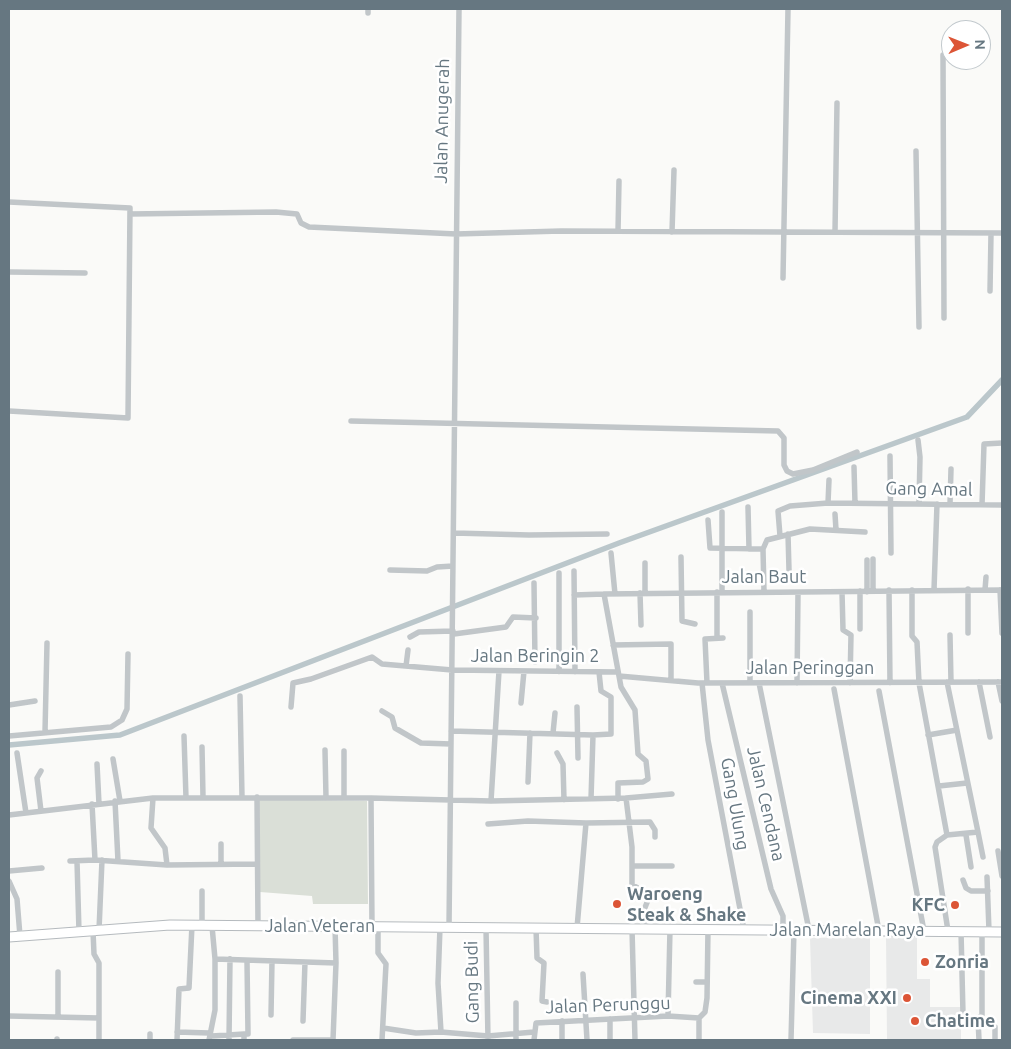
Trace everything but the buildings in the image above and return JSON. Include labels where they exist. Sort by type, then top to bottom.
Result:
[{"type":"main road","name":"Jalan Veteran","points":[[9,937],[158,925],[632,929]]},
{"type":"main road","name":"Jalan Marelan Raya","points":[[632,929],[1002,932]]},
{"type":"street","name":"Jalan Anugerah","points":[[441,1032],[438,983],[444,927],[451,800],[454,632],[453,566],[459,9]]},
{"type":"street","points":[[783,278],[788,9]]},
{"type":"street","points":[[943,70],[944,318]]},
{"type":"street","points":[[835,232],[837,102]]},
{"type":"street","points":[[916,151],[919,327]]},
{"type":"street","points":[[672,232],[674,170]]},
{"type":"street","points":[[618,231],[619,180]]},
{"type":"street","points":[[9,202],[130,208],[128,418],[9,411]]},
{"type":"street","points":[[130,214],[276,212],[297,214],[301,223],[310,227],[456,234],[618,231],[1002,234]]},
{"type":"street","points":[[990,291],[991,234]]},
{"type":"street","points":[[9,272],[85,273]]},
{"type":"street","points":[[351,421],[778,431],[784,438],[784,465],[787,471],[793,474],[813,470],[857,452]]},
{"type":"street","points":[[918,440],[919,504]]},
{"type":"street","points":[[982,505],[984,444],[1002,443]]},
{"type":"street","points":[[890,456],[891,553]]},
{"type":"street","points":[[854,467],[855,503]]},
{"type":"street","points":[[950,504],[951,470]]},
{"type":"street","points":[[828,502],[829,480]]},
{"type":"street","name":"Gang Amal","points":[[780,536],[778,515],[780,508],[828,502],[1002,505]]},
{"type":"street","points":[[934,590],[937,504]]},
{"type":"street","points":[[748,507],[749,549]]},
{"type":"street","points":[[719,592],[722,512]]},
{"type":"street","points":[[835,514],[836,530]]},
{"type":"street","points":[[708,520],[710,548],[763,549]]},
{"type":"street","points":[[764,592],[763,549],[768,540],[810,529],[865,532]]},
{"type":"street","points":[[454,533],[529,535],[608,534]]},
{"type":"street","points":[[788,534],[789,570]]},
{"type":"street","points":[[611,553],[615,594]]},
{"type":"street","points":[[681,557],[682,621],[695,624]]},
{"type":"street","points":[[860,629],[867,591],[870,559]]},
{"type":"street","points":[[641,625],[644,563]]},
{"type":"street","points":[[390,570],[427,571],[436,567],[453,566]]},
{"type":"street","points":[[574,571],[575,672]]},
{"type":"street","points":[[559,573],[559,672]]},
{"type":"street","points":[[985,590],[986,577]]},
{"type":"street","points":[[534,583],[536,618],[535,662]]},
{"type":"street","points":[[968,589],[968,633]]},
{"type":"street","points":[[889,590],[890,683]]},
{"type":"street","points":[[912,590],[912,636],[917,642],[919,684],[947,835]]},
{"type":"street","points":[[1001,590],[1002,633]]},
{"type":"street","name":"Jalan Baut","points":[[574,595],[1001,590]]},
{"type":"street","name":"Gang Ulung","points":[[719,592],[720,638],[705,640],[708,740],[744,930]]},
{"type":"street","points":[[842,592],[843,630],[851,635],[850,683]]},
{"type":"street","points":[[797,683],[798,593]]},
{"type":"street","points":[[604,594],[618,674],[624,695],[634,710],[638,754],[646,761],[648,779],[643,782],[618,783],[618,800]]},
{"type":"street","points":[[750,612],[750,683]]},
{"type":"street","points":[[410,637],[418,632],[454,632],[506,627],[515,617],[536,618]]},
{"type":"street","points":[[950,635],[949,682],[967,783],[983,857]]},
{"type":"street","points":[[45,732],[47,643]]},
{"type":"street","points":[[613,645],[670,644],[671,680]]},
{"type":"street","points":[[406,666],[408,650]]},
{"type":"street","points":[[9,736],[111,727],[122,720],[127,709],[128,654]]},
{"type":"street","name":"Jalan Beringin 2","points":[[291,707],[293,683],[311,679],[372,657],[382,664],[452,670],[599,672],[618,674]]},
{"type":"street","points":[[491,801],[499,671]]},
{"type":"street","points":[[521,703],[524,671]]},
{"type":"street","points":[[451,730],[612,734],[611,697],[601,691],[599,672]]},
{"type":"street","name":"Jalan Peringgan","points":[[618,674],[705,683],[919,684],[1000,682]]},
{"type":"street","points":[[979,682],[990,737]]},
{"type":"street","points":[[1000,682],[1002,701]]},
{"type":"street","name":"Jalan Cendana","points":[[722,683],[769,882],[784,916],[783,930]]},
{"type":"street","points":[[759,683],[809,930]]},
{"type":"street","points":[[834,689],[879,931]]},
{"type":"street","points":[[879,691],[924,931]]},
{"type":"street","points":[[240,696],[242,797]]},
{"type":"street","points":[[9,705],[35,701]]},
{"type":"street","points":[[578,707],[578,758]]},
{"type":"street","points":[[382,711],[392,717],[395,728],[421,743],[451,744]]},
{"type":"street","points":[[553,733],[555,713]]},
{"type":"street","points":[[928,735],[957,730]]},
{"type":"street","points":[[528,782],[530,733]]},
{"type":"street","points":[[591,799],[593,735]]},
{"type":"street","points":[[184,736],[186,798]]},
{"type":"street","points":[[202,747],[203,798]]},
{"type":"street","points":[[325,750],[326,798]]},
{"type":"street","points":[[344,751],[344,798]]},
{"type":"street","points":[[17,753],[26,813]]},
{"type":"street","points":[[556,754],[563,764],[564,800]]},
{"type":"street","points":[[113,759],[117,801],[118,861]]},
{"type":"street","points":[[96,764],[99,804]]},
{"type":"street","points":[[41,771],[37,778],[41,811]]},
{"type":"street","points":[[939,786],[967,783]]},
{"type":"street","points":[[9,815],[153,798],[371,798],[491,801],[618,800],[672,794]]},
{"type":"street","points":[[257,797],[256,864],[258,926]]},
{"type":"street","points":[[153,798],[152,828],[165,848],[167,865]]},
{"type":"street","points":[[371,798],[375,927],[378,953],[386,964],[382,1040]]},
{"type":"street","points":[[626,798],[632,885],[644,891],[648,900],[644,910],[644,929]]},
{"type":"street","points":[[92,804],[94,860]]},
{"type":"street","points":[[488,824],[537,821],[650,822],[655,830],[655,837]]},
{"type":"street","points":[[577,928],[586,822]]},
{"type":"street","points":[[948,931],[935,847],[937,842],[947,835],[966,835],[978,832]]},
{"type":"street","points":[[966,835],[971,867]]},
{"type":"street","points":[[221,844],[221,864]]},
{"type":"street","points":[[998,851],[1002,876]]},
{"type":"street","points":[[70,861],[102,860],[167,865],[256,864]]},
{"type":"street","points":[[99,1040],[99,963],[94,954],[102,860]]},
{"type":"street","points":[[77,861],[79,932]]},
{"type":"street","points":[[632,866],[672,866]]},
{"type":"street","points":[[9,871],[42,868]]},
{"type":"street","points":[[979,1040],[978,1019],[982,1015],[988,892],[986,877]]},
{"type":"street","points":[[963,880],[966,888],[971,891],[988,892]]},
{"type":"street","points":[[9,881],[17,899],[20,936]]},
{"type":"street","points":[[202,891],[202,926]]},
{"type":"street","points":[[177,1040],[179,989],[188,988],[192,925]]},
{"type":"street","points":[[209,1040],[214,1010],[215,958],[212,926]]},
{"type":"street","points":[[292,1040],[332,1040],[336,963],[335,926]]},
{"type":"street","name":"Gang Budi","points":[[486,928],[488,1038]]},
{"type":"street","points":[[536,928],[537,958],[544,963],[542,1001],[547,1002]]},
{"type":"street","points":[[632,929],[635,1040]]},
{"type":"street","points":[[668,1016],[670,929]]},
{"type":"street","points":[[699,1040],[699,1018],[705,1011],[708,929]]},
{"type":"street","points":[[791,1040],[794,930]]},
{"type":"street","points":[[961,931],[963,1014],[968,1019],[978,1019]]},
{"type":"street","points":[[215,958],[247,961],[336,963]]},
{"type":"street","points":[[229,1038],[230,959]]},
{"type":"street","points":[[177,1032],[209,1033],[212,1036],[229,1038],[244,1037],[248,1034],[247,961]]},
{"type":"street","points":[[271,1015],[272,961]]},
{"type":"street","points":[[303,1021],[305,962]]},
{"type":"street","points":[[58,972],[58,1017]]},
{"type":"street","points":[[583,974],[587,1040]]},
{"type":"street","points":[[696,982],[707,982]]},
{"type":"street","points":[[516,1003],[516,1037]]},
{"type":"street","points":[[9,1016],[99,1018]]},
{"type":"street","name":"Jalan Perunggu","points":[[534,1040],[536,1022],[668,1016],[699,1018]]},
{"type":"street","points":[[610,1020],[610,1040]]},
{"type":"street","points":[[562,1021],[562,1040]]},
{"type":"street","points":[[995,1027],[996,1040]]},
{"type":"street","points":[[383,1028],[416,1033],[441,1032],[472,1038],[516,1037],[534,1032]]},
{"type":"street","points":[[188,1040],[189,1033]]},
{"type":"shaded area","points":[[259,799],[367,801],[368,904],[313,904],[312,896],[260,892]]},
{"type":"shaded area","points":[[917,936],[917,979],[930,979],[930,1007],[961,1007],[961,1040],[887,1039],[886,937]]},
{"type":"shaded area","points":[[870,937],[870,1034],[813,1033],[810,938]]},
{"type":"waterway","points":[[9,745],[120,735],[619,543],[967,417],[1002,380]]},
{"type":"place","name":"Waroeng Steak & Shake","points":[[617,904]]},
{"type":"place","name":"KFC","points":[[955,905]]},
{"type":"place","name":"Zonria","points":[[925,962]]},
{"type":"place","name":"Cinema XXI","points":[[907,998]]},
{"type":"place","name":"Chatime","points":[[915,1021]]}]
